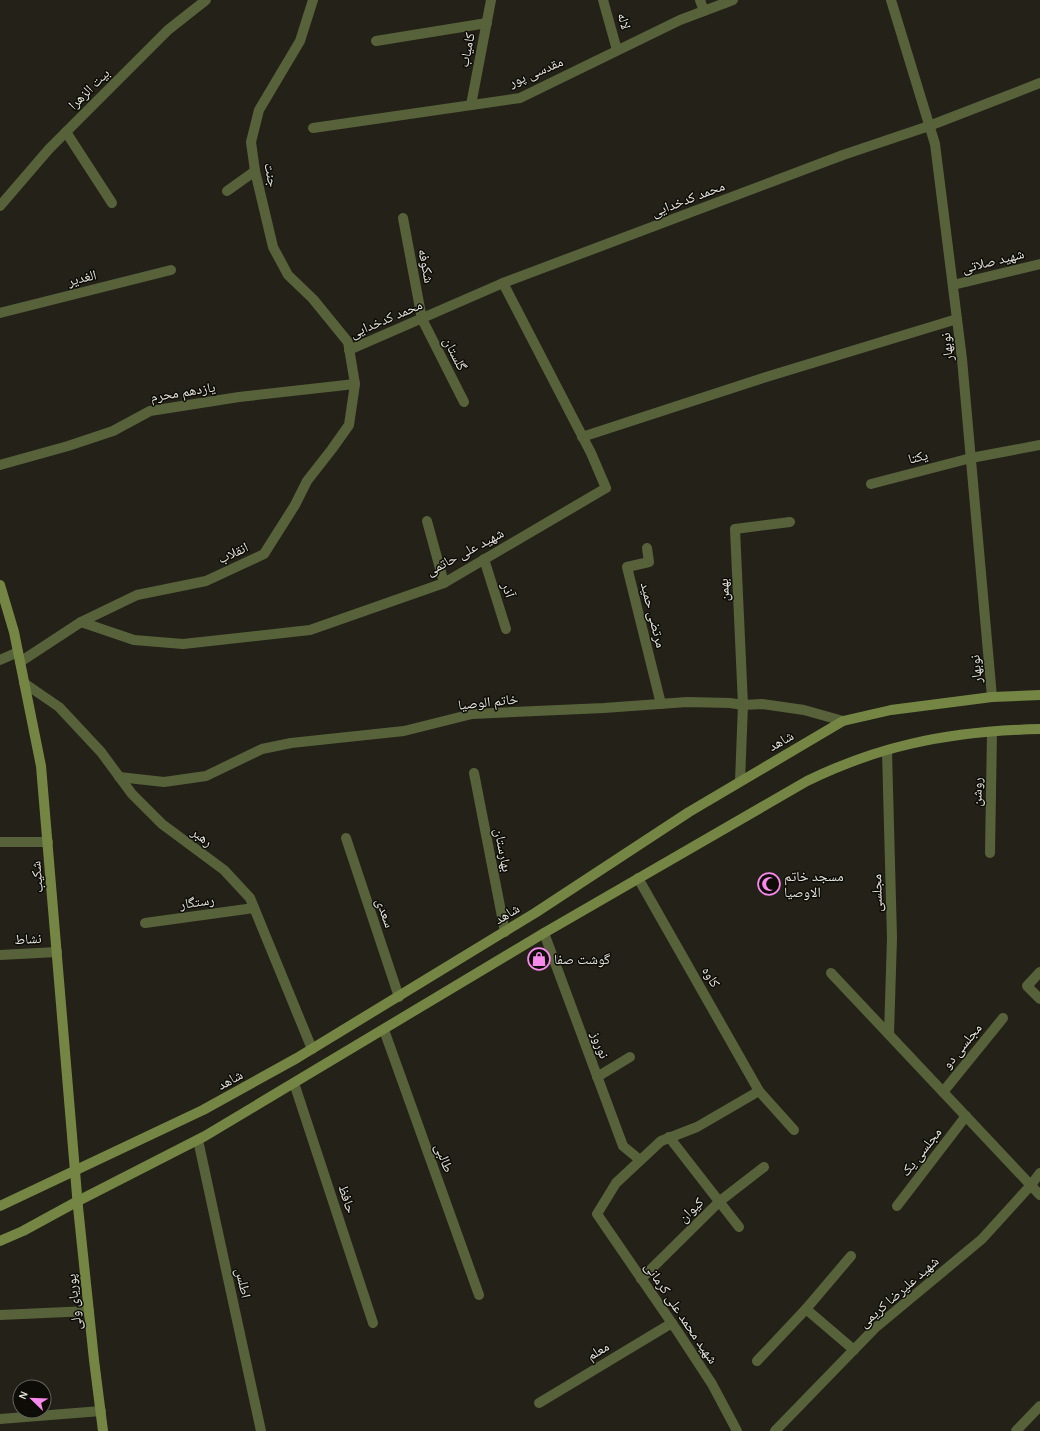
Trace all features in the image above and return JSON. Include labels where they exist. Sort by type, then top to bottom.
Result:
[{"type":"main road","name":"شکیب","points":[[0,584],[14,632],[41,766],[75,1170]]},
{"type":"main road","name":"شاهد","points":[[0,1206],[203,1110],[312,1049],[505,932],[689,812],[843,721],[891,710],[992,697],[1040,695]]},
{"type":"main road","points":[[0,1241],[23,1231],[78,1201],[198,1140],[544,933],[807,781],[832,769],[887,750],[910,744],[964,734],[1040,729]]},
{"type":"main road","name":"پوریای ولی","points":[[75,1170],[94,1360],[104,1431]]},
{"type":"street","name":"بیت الزهرا","points":[[0,206],[66,132],[168,30],[206,0]]},
{"type":"street","name":"جنت","points":[[313,0],[300,41],[259,110],[252,142],[255,171],[273,247],[288,275],[313,299],[348,346]]},
{"type":"street","name":"کامیاب","points":[[471,105],[491,0]]},
{"type":"street","name":"لاله","points":[[603,0],[617,50]]},
{"type":"street","points":[[700,0],[704,11]]},
{"type":"street","name":"مقدسی پور","points":[[313,128],[520,98],[680,20],[734,0]]},
{"type":"street","name":"نوبهار","points":[[891,0],[935,144],[962,359],[992,697]]},
{"type":"street","points":[[376,41],[487,23]]},
{"type":"street","name":"محمد کدخدایی","points":[[348,346],[422,319],[503,283],[843,156],[929,126],[1040,83]]},
{"type":"street","points":[[66,132],[112,202]]},
{"type":"street","points":[[227,191],[255,171]]},
{"type":"street","name":"شکوفه","points":[[403,218],[422,319]]},
{"type":"street","name":"شهید صلاتی","points":[[953,285],[1040,264]]},
{"type":"street","name":"الغدیر","points":[[0,313],[170,270]]},
{"type":"street","name":"شهید علی حاتمی","points":[[81,622],[134,640],[183,644],[310,630],[444,583],[606,488],[582,436],[503,283]]},
{"type":"street","name":"گلستان","points":[[422,319],[464,402]]},
{"type":"street","points":[[582,436],[763,378],[957,319]]},
{"type":"street","name":"انقلاب","points":[[20,662],[81,622],[137,595],[206,581],[264,554],[295,505],[307,481],[332,449],[348,425],[355,384],[348,346]]},
{"type":"street","name":"یازدهم محرم","points":[[0,465],[68,446],[113,431],[150,411],[239,398],[355,384]]},
{"type":"street","name":"یکتا","points":[[871,484],[971,458],[1040,444]]},
{"type":"street","points":[[427,521],[444,583]]},
{"type":"street","name":"بهمن","points":[[743,705],[735,529],[790,522]]},
{"type":"street","name":"مرتضی حمید","points":[[647,548],[648,562],[626,567],[661,704]]},
{"type":"street","name":"آذر","points":[[484,560],[506,629]]},
{"type":"street","points":[[0,660],[18,652]]},
{"type":"street","name":"رهبر","points":[[24,683],[59,707],[101,752],[132,794],[162,824],[224,870],[250,898],[312,1049]]},
{"type":"street","name":"خاتم الوصیا","points":[[119,777],[164,782],[206,776],[262,749],[291,742],[404,731],[472,714],[687,702],[730,702],[743,705],[762,704],[804,710],[843,721]]},
{"type":"street","points":[[740,781],[743,705]]},
{"type":"street","name":"روشن","points":[[990,853],[992,732]]},
{"type":"street","name":"مجلسی","points":[[887,750],[892,938],[889,1034]]},
{"type":"street","name":"بهارستان","points":[[474,773],[505,932]]},
{"type":"street","name":"سعدی","points":[[346,838],[399,997]]},
{"type":"street","points":[[0,842],[48,842]]},
{"type":"street","name":"کاوه","points":[[638,878],[759,1091],[794,1130]]},
{"type":"street","name":"رستگار","points":[[144,923],[254,908]]},
{"type":"street","name":"نوروز","points":[[544,933],[622,1146],[640,1160]]},
{"type":"street","name":"نشاط","points":[[0,955],[57,952]]},
{"type":"street","points":[[1040,972],[1028,986],[1040,999]]},
{"type":"street","points":[[830,973],[1040,1196]]},
{"type":"street","name":"مجلسی دو","points":[[943,1092],[1003,1018]]},
{"type":"street","name":"طالبی","points":[[384,1030],[479,1295]]},
{"type":"street","points":[[597,1077],[630,1057]]},
{"type":"street","name":"حافظ","points":[[294,1083],[372,1323]]},
{"type":"street","points":[[640,1160],[661,1141],[697,1127],[759,1091]]},
{"type":"street","name":"مجلسی یک","points":[[898,1206],[966,1116]]},
{"type":"street","points":[[669,1137],[739,1227]]},
{"type":"street","name":"اطلس","points":[[198,1140],[261,1431]]},
{"type":"street","name":"شهید محمد علی کرمانی","points":[[640,1160],[616,1183],[597,1214],[712,1384],[737,1431]]},
{"type":"street","name":"کیوان","points":[[642,1279],[720,1201],[764,1167]]},
{"type":"street","name":"شهید علیرضا کریمی","points":[[775,1431],[876,1328],[982,1239],[1031,1186],[1040,1173]]},
{"type":"street","points":[[757,1361],[806,1309],[851,1256]]},
{"type":"street","points":[[806,1309],[854,1350]]},
{"type":"street","points":[[0,1315],[89,1311]]},
{"type":"street","name":"معلم","points":[[539,1403],[672,1323]]},
{"type":"street","points":[[1016,1431],[1040,1406]]},
{"type":"street","points":[[0,1419],[101,1411]]},
{"type":"place","name":"مسجد خاتم الاوصیا","points":[[769,884]]},
{"type":"place","name":"گوشت صفا","points":[[539,959]]}]
